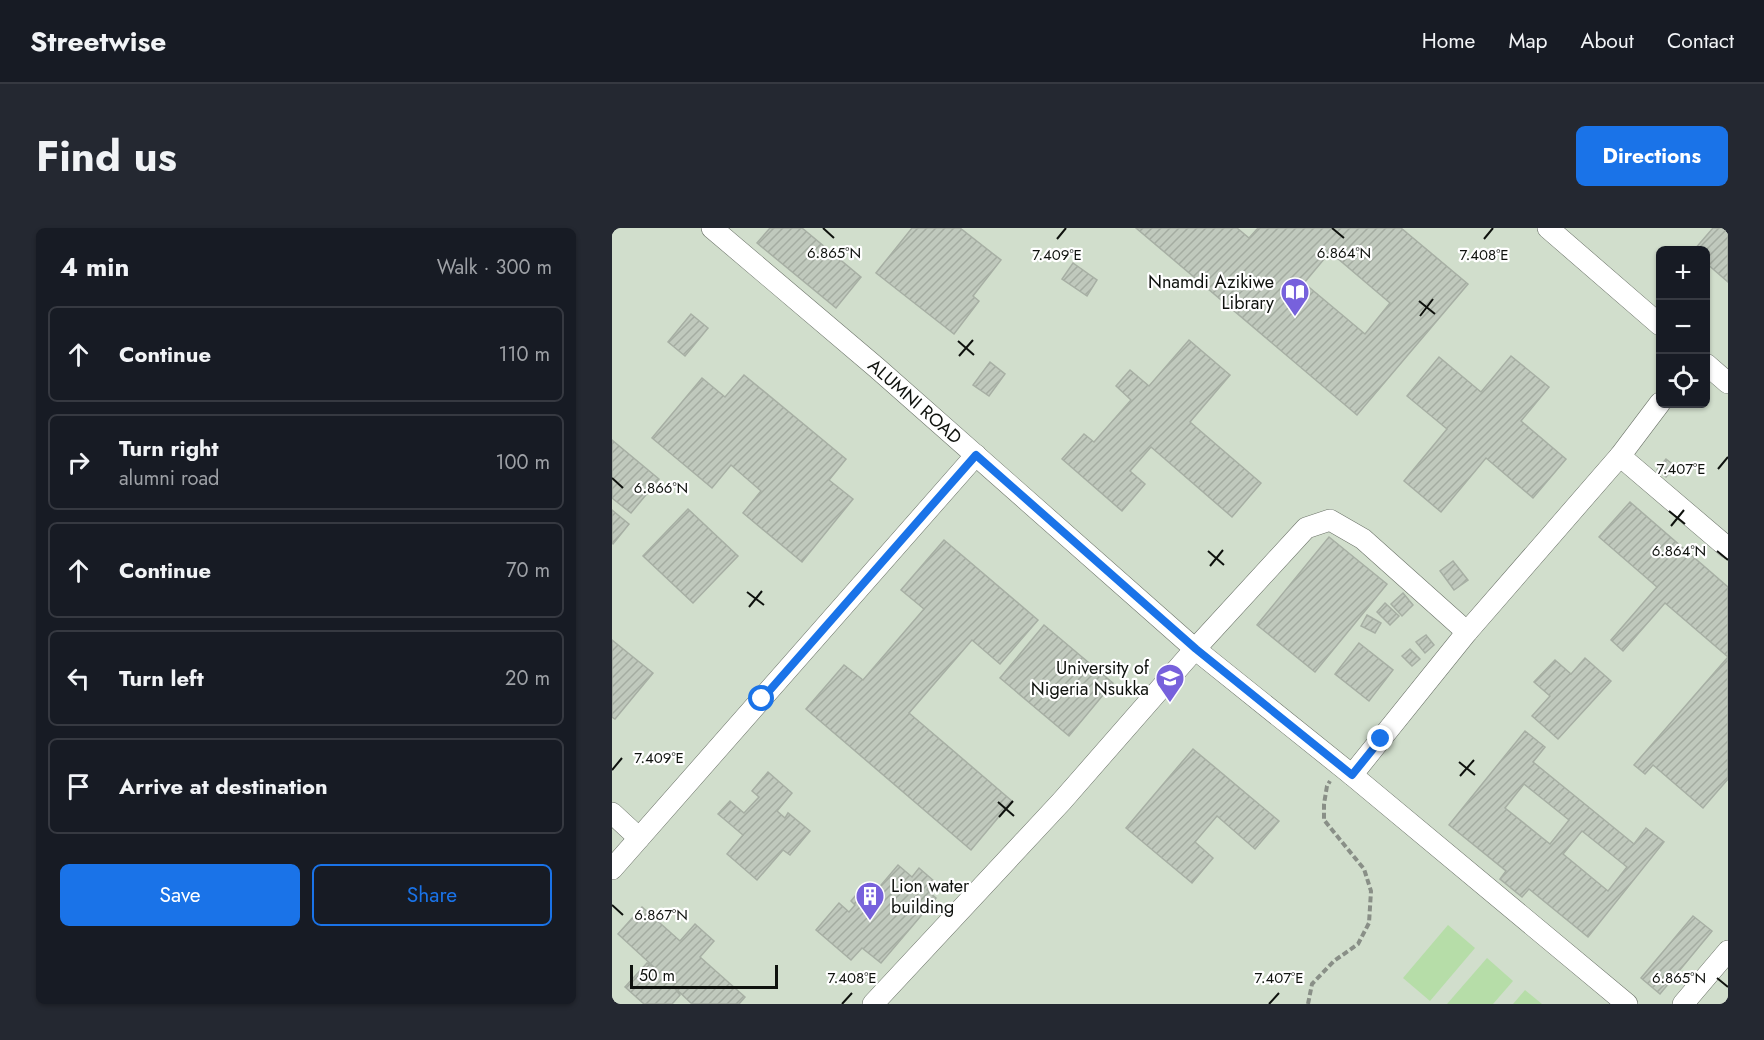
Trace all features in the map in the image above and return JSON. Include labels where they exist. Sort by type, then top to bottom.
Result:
[{"type":"street","name":"ALUMNI ROAD","points":[[712,228],[877,368],[1196,649],[1347,771],[1627,1004]]},
{"type":"street","points":[[1548,228],[1656,322]]},
{"type":"street","points":[[1710,367],[1728,383]]},
{"type":"street","points":[[1347,771],[1620,456],[1656,408]]},
{"type":"street","points":[[612,869],[976,455]]},
{"type":"street","points":[[1620,456],[1728,548]]},
{"type":"street","points":[[873,1004],[1062,801],[1306,528],[1330,520],[1363,539],[1467,632]]},
{"type":"street","points":[[612,813],[639,838]]},
{"type":"street","points":[[1683,1004],[1728,951]]},
{"type":"path","points":[[1308,1004],[1312,984],[1334,961],[1358,944],[1368,923],[1371,891],[1364,869],[1324,820],[1323,804],[1327,786],[1347,771]]},
{"type":"shaded area","name":"University of Nigeria Nsukka","points":[[612,228],[1728,228],[1728,1004],[612,1004]]},
{"type":"green space","points":[[1448,925],[1475,948],[1430,1001],[1403,978]]},
{"type":"green space","points":[[1487,958],[1513,981],[1493,1004],[1447,1004]]},
{"type":"green space","points":[[1525,990],[1542,1004],[1513,1004]]},
{"type":"building","points":[[770,228],[802,228],[861,277],[836,308],[757,243]]},
{"type":"building","points":[[912,228],[960,228],[1001,260],[973,296],[979,301],[954,334],[876,273]]},
{"type":"building","name":"Nnamdi Azikiwe Library","points":[[1136,228],[1237,228],[1249,238],[1258,228],[1401,228],[1468,284],[1357,415]],"holes":[[[1330,252],[1390,303],[1365,334],[1304,283]]]},
{"type":"building","points":[[1713,228],[1728,228],[1728,282],[1710,266],[1710,246],[1697,246]]},
{"type":"building","points":[[1073,263],[1097,280],[1087,296],[1062,279]]},
{"type":"building","points":[[691,314],[708,328],[685,356],[668,342]]},
{"type":"building","points":[[1189,340],[1230,375],[1190,422],[1261,483],[1232,517],[1151,447],[1130,471],[1145,484],[1122,511],[1062,459],[1084,434],[1094,442],[1131,400],[1116,386],[1130,370],[1149,386]]},
{"type":"building","points":[[1511,356],[1549,387],[1521,421],[1566,459],[1533,498],[1486,458],[1441,512],[1404,481],[1447,429],[1407,396],[1439,357],[1481,392]]},
{"type":"building","points":[[990,362],[1005,374],[989,396],[973,385]]},
{"type":"building","points":[[744,375],[846,459],[829,480],[853,499],[802,562],[743,513],[761,491],[731,465],[712,488],[652,438],[702,378],[725,397]]},
{"type":"building","points":[[612,440],[659,479],[631,513],[612,498]]},
{"type":"building","points":[[1666,459],[1675,466],[1666,477],[1657,470]]},
{"type":"building","points":[[1630,502],[1728,587],[1728,657],[1665,603],[1623,651],[1611,640],[1657,587],[1599,537]]},
{"type":"building","points":[[688,509],[738,556],[693,603],[643,556]]},
{"type":"building","points":[[612,510],[629,524],[613,544],[612,543]]},
{"type":"building","points":[[1329,537],[1387,584],[1315,672],[1257,625]]},
{"type":"building","points":[[944,540],[1038,620],[1000,664],[972,640],[909,713],[1012,801],[971,850],[806,709],[844,665],[863,680],[924,609],[901,590]]},
{"type":"building","points":[[1453,561],[1468,580],[1454,590],[1440,571]]},
{"type":"building","points":[[1403,593],[1413,605],[1402,616],[1391,604]]},
{"type":"building","points":[[1385,603],[1399,616],[1390,625],[1377,612]]},
{"type":"building","points":[[1367,615],[1381,623],[1375,633],[1361,626]]},
{"type":"building","points":[[1044,625],[1113,683],[1069,736],[1000,678]]},
{"type":"building","points":[[1426,635],[1434,645],[1425,653],[1416,642]]},
{"type":"building","points":[[612,640],[653,673],[615,719],[612,717]]},
{"type":"building","points":[[1359,643],[1393,670],[1369,701],[1335,674]]},
{"type":"building","points":[[1410,649],[1420,659],[1412,666],[1402,656]]},
{"type":"building","points":[[1728,657],[1728,779],[1703,808],[1653,765],[1645,774],[1634,765]]},
{"type":"building","points":[[1585,658],[1611,681],[1558,739],[1532,716],[1550,696],[1534,682],[1555,660],[1571,674]]},
{"type":"building","points":[[1525,731],[1545,747],[1533,762],[1634,844],[1646,828],[1664,842],[1588,937],[1529,889],[1522,897],[1500,879],[1506,871],[1449,825]],"holes":[[[1524,784],[1569,820],[1550,844],[1505,808]],[[1582,831],[1627,867],[1608,891],[1563,854]]]},
{"type":"building","points":[[1193,749],[1279,821],[1255,849],[1217,816],[1195,842],[1213,858],[1192,883],[1126,828]]},
{"type":"building","points":[[768,772],[792,793],[777,811],[785,818],[788,813],[810,831],[790,855],[783,850],[757,880],[727,854],[743,835],[718,814],[730,801],[744,813],[759,797],[752,791]]},
{"type":"building","name":"Lion water building","points":[[898,865],[912,877],[919,868],[934,881],[927,890],[936,898],[881,963],[862,948],[851,960],[816,930],[839,903],[849,912],[855,905],[851,901],[861,889],[871,897]]},
{"type":"building","points":[[642,907],[680,941],[695,924],[714,941],[700,957],[745,997],[739,1004],[692,1004],[673,986],[680,995],[672,1004],[644,1004],[625,987],[647,963],[655,968],[618,934]]},
{"type":"building","points":[[1693,916],[1712,931],[1660,994],[1641,978]]},
{"type":"place","name":"Nnamdi Azikiwe Library","points":[[1295,318]]},
{"type":"place","name":"University of Nigeria Nsukka","points":[[1170,704]]},
{"type":"place","name":"Lion water building","points":[[870,922]]},
{"type":"route","points":[[762,699],[976,455],[1196,649],[1352,775],[1381,739]]}]
